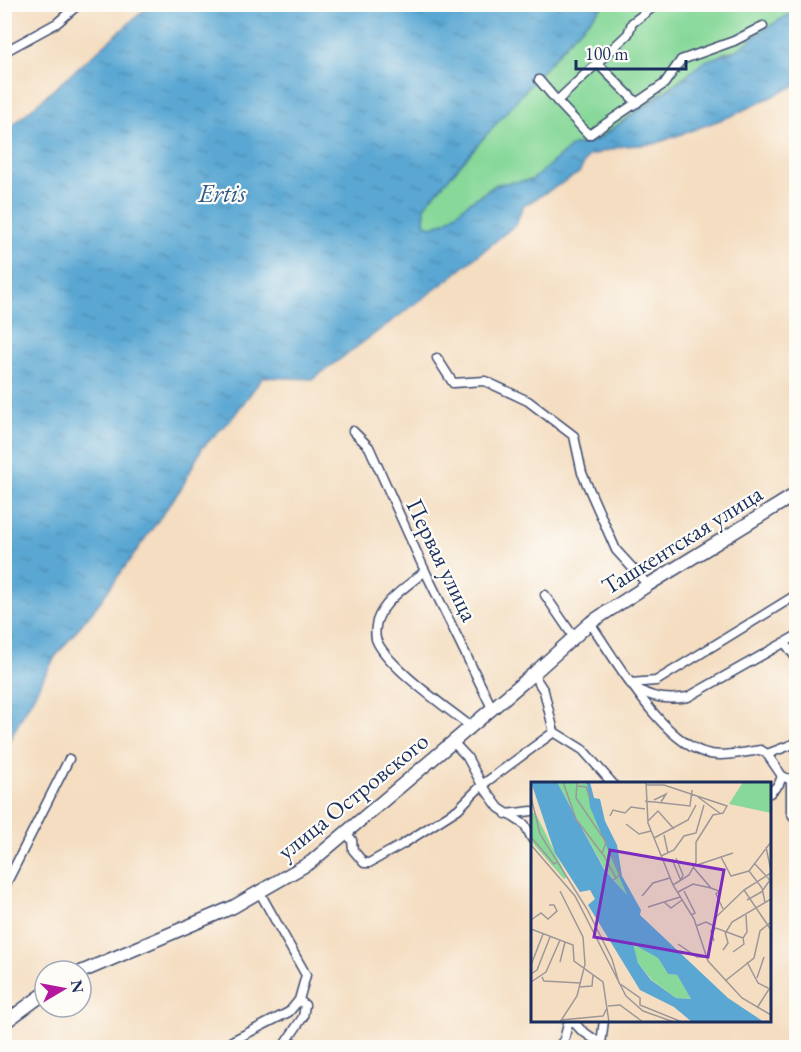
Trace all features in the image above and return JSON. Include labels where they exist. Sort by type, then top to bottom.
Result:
[{"type":"main road","name":"Ташкентская улица","points":[[590,623],[796,494]]},
{"type":"main road","name":"улица Островского","points":[[93,967],[233,908],[311,862],[590,623]]},
{"type":"main road","points":[[4,1023],[33,1002]]},
{"type":"street","points":[[4,52],[57,23],[79,4]]},
{"type":"street","points":[[557,101],[628,34],[632,22],[657,4]]},
{"type":"street","points":[[539,80],[589,135],[664,84],[681,60],[734,41],[763,26]]},
{"type":"street","points":[[598,64],[637,103]]},
{"type":"street","points":[[437,358],[453,383],[484,381],[528,401],[574,436],[582,473],[616,550],[648,585]]},
{"type":"street","name":"Первая улица","points":[[353,432],[369,447],[425,571],[492,708]]},
{"type":"street","points":[[425,571],[383,609],[377,621],[375,637],[385,654],[409,678],[470,726]]},
{"type":"street","points":[[545,595],[574,639]]},
{"type":"street","points":[[630,683],[656,681],[796,595]]},
{"type":"street","points":[[590,623],[630,683],[672,733],[701,752],[720,755],[761,750],[767,754],[782,776],[794,781],[791,812],[796,821]]},
{"type":"street","points":[[630,683],[645,693],[660,697],[674,699],[688,697],[796,636]]},
{"type":"street","points":[[785,643],[796,658]]},
{"type":"street","points":[[533,674],[544,691],[554,732],[583,750],[612,782]]},
{"type":"street","points":[[345,832],[352,840],[353,850],[364,863],[369,863],[458,808],[482,785],[554,732]]},
{"type":"street","points":[[453,742],[467,757],[482,785],[499,808],[525,825],[531,837]]},
{"type":"street","points":[[767,754],[796,743]]},
{"type":"street","points":[[4,888],[69,759]]},
{"type":"street","points":[[771,792],[779,784],[782,776]]},
{"type":"street","points":[[506,814],[531,811]]},
{"type":"street","points":[[219,1047],[289,1012],[299,1000],[306,975],[260,893]]},
{"type":"street","points":[[282,1047],[303,1017],[305,1005],[299,1000]]},
{"type":"street","points":[[557,1047],[564,1040],[570,1022]]},
{"type":"street","points":[[573,1022],[601,1044],[604,1022]]},
{"type":"street","points":[[234,1040],[243,1047]]},
{"type":"street","points":[[292,1047],[301,1045],[321,1047]]},
{"type":"green space","points":[[604,5],[796,5],[796,10],[737,50],[726,52],[689,73],[596,140],[572,146],[532,180],[497,184],[447,221],[432,227],[424,223],[425,205],[571,38]]},
{"type":"water","name":"Ertis","points":[[150,5],[604,5],[571,38],[425,205],[424,223],[432,227],[447,221],[467,204],[498,184],[532,180],[572,146],[597,140],[705,61],[737,50],[796,10],[796,85],[731,116],[654,144],[623,146],[588,156],[579,173],[523,206],[516,224],[449,279],[313,379],[263,377],[233,417],[202,448],[182,487],[99,603],[55,657],[5,748],[5,132]]},
{"type":"railway","points":[[4,8],[9,4]]}]
